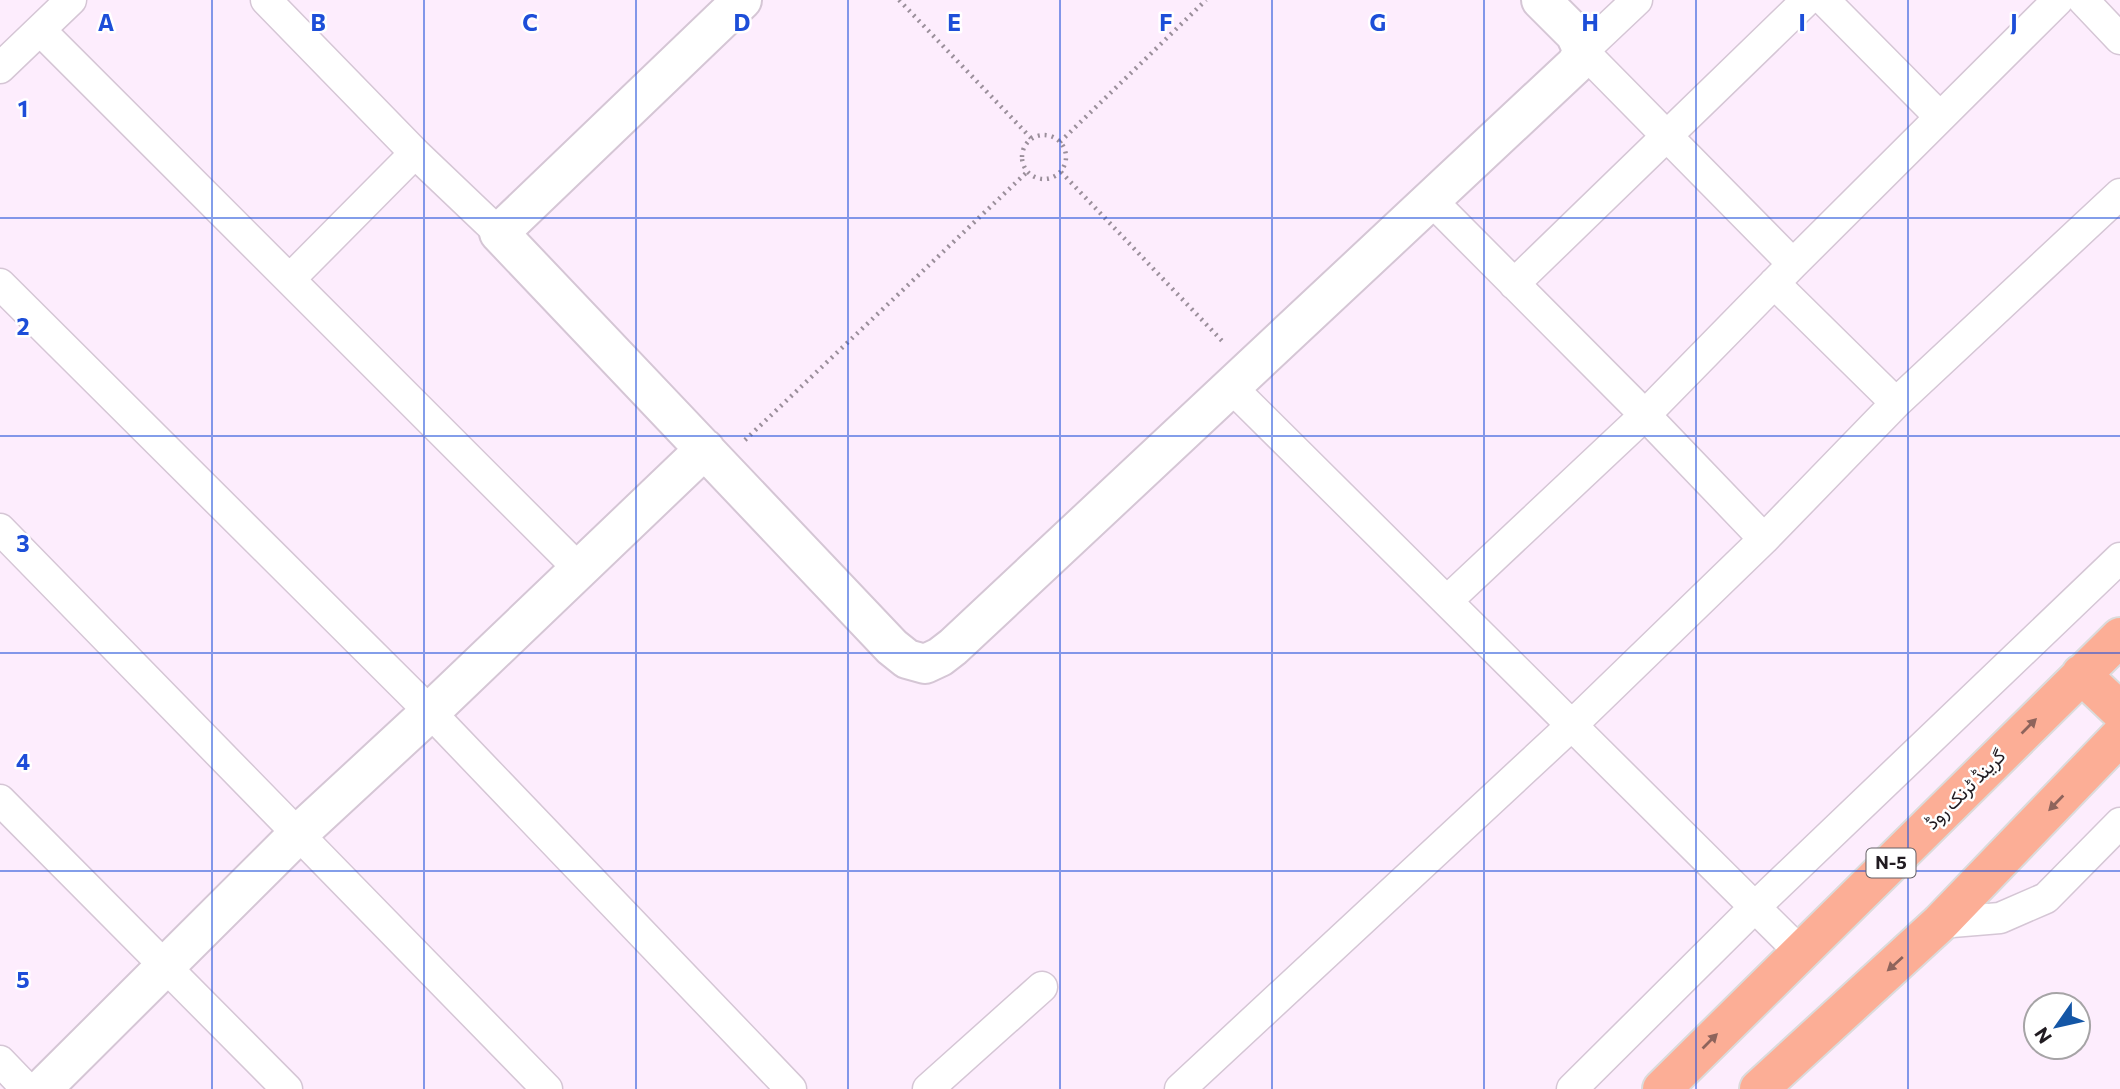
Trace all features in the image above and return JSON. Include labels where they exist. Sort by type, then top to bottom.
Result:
[{"type":"highway","name":"گرینڈ ٹرنک روڈ","points":[[1662,1089],[2120,637]]},
{"type":"highway","points":[[2081,674],[2120,711]]},
{"type":"highway","points":[[1759,1089],[1940,923],[2120,736]]},
{"type":"street","points":[[0,68],[71,0]]},
{"type":"street","points":[[266,0],[415,153],[499,233],[892,647],[907,659],[925,664],[954,647],[1576,64],[1583,51],[1637,0]]},
{"type":"street","points":[[499,233],[742,0]]},
{"type":"street","points":[[1541,0],[1575,34],[1583,51],[1667,136],[1896,404]]},
{"type":"street","points":[[1514,284],[1807,0]]},
{"type":"street","points":[[1824,0],[1940,117]]},
{"type":"street","points":[[1447,601],[1645,415],[1783,273],[2057,0]]},
{"type":"street","points":[[2083,0],[2120,39]]},
{"type":"street","points":[[40,30],[579,569]]},
{"type":"street","points":[[290,279],[415,153]]},
{"type":"street","points":[[1181,1089],[1572,725],[1764,538],[1896,404],[2120,194]]},
{"type":"street","points":[[1430,200],[1764,538]]},
{"type":"street","points":[[0,284],[429,712],[791,1089]]},
{"type":"street","points":[[1240,379],[1447,601],[1800,952]]},
{"type":"street","points":[[42,1089],[298,834],[579,569],[712,457]]},
{"type":"street","points":[[6,547],[298,834],[547,1089]]},
{"type":"street","points":[[1572,1089],[1755,907],[2120,558]]},
{"type":"street","points":[[0,800],[287,1089]]},
{"type":"street","points":[[1940,923],[2000,918],[2046,898],[2120,823]]},
{"type":"street","points":[[928,1089],[1042,987]]},
{"type":"street","points":[[0,1061],[27,1089]]},
{"type":"path","points":[[899,0],[1031,138]]},
{"type":"path","points":[[1060,142],[1206,0]]},
{"type":"path","points":[[1051,136],[1060,142],[1066,151],[1066,162],[1061,172],[1044,179],[1034,178],[1027,172],[1021,153],[1031,138],[1051,136]]},
{"type":"path","points":[[712,457],[1027,172]]},
{"type":"path","points":[[1061,172],[1240,379]]}]
